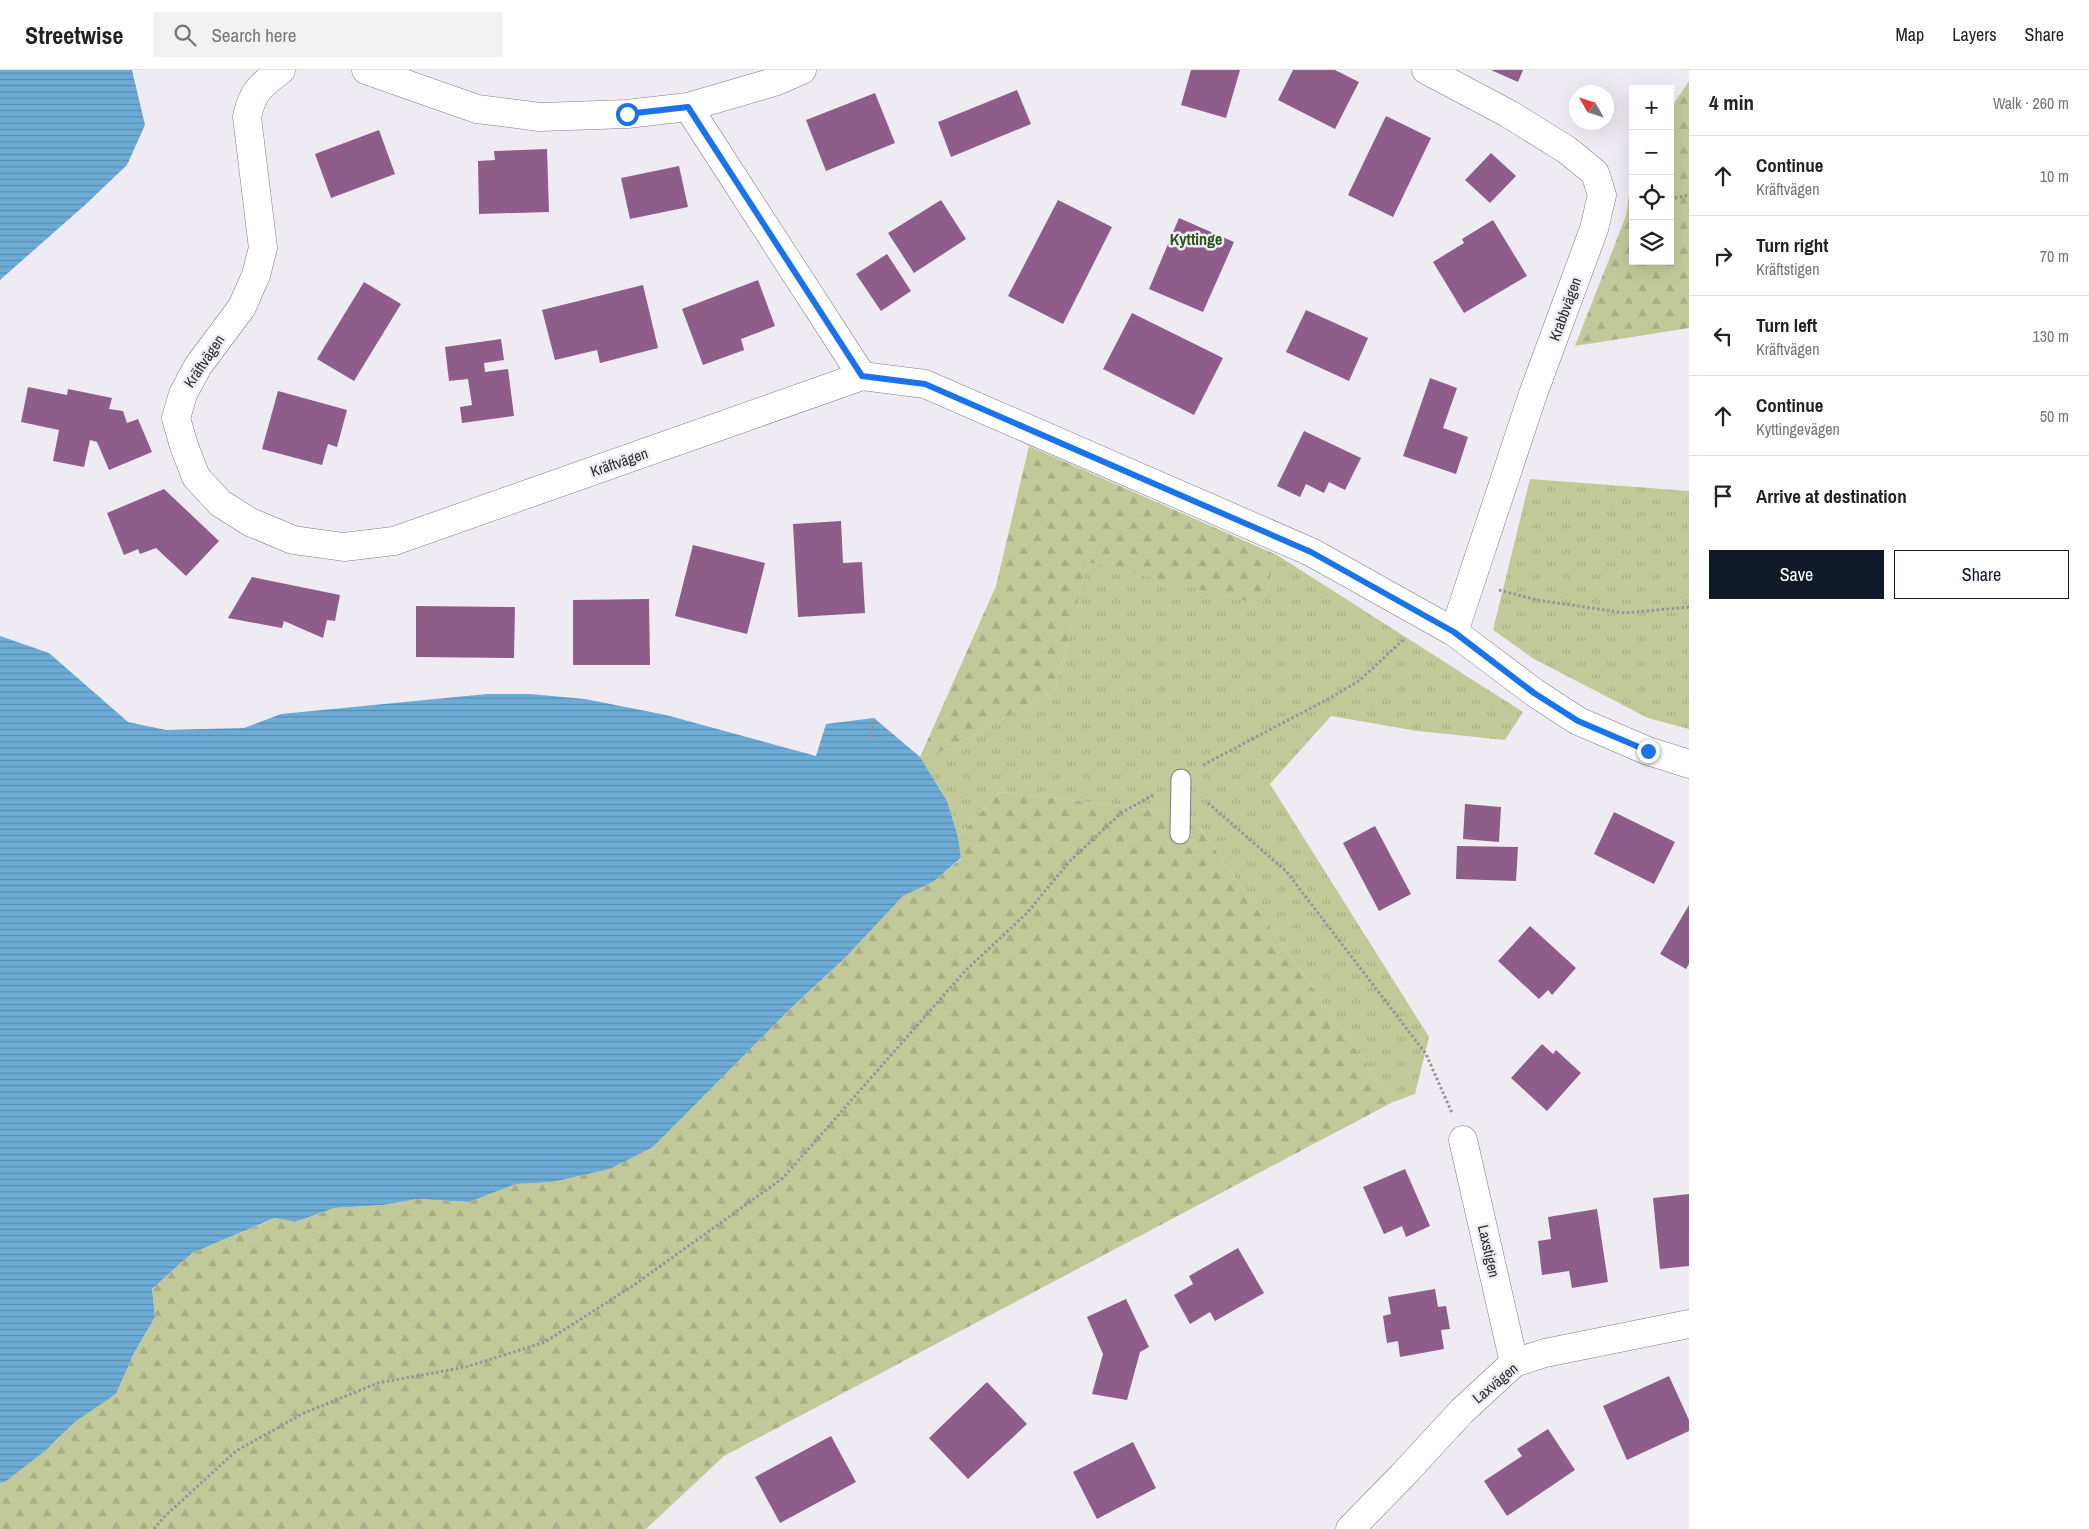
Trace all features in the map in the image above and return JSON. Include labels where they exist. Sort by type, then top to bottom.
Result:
[{"type":"street","name":"Kräftvägen","points":[[281,70],[266,81],[251,99],[247,117],[263,248],[256,275],[242,307],[198,366],[182,394],[176,418],[196,477],[220,503],[250,522],[293,540],[344,547],[394,541],[862,376],[925,384],[1311,552],[1454,632],[1534,693],[1578,721],[1648,751],[1689,764]]},
{"type":"street","points":[[366,70],[477,109],[540,117],[619,115],[688,107],[778,81],[802,70]]},
{"type":"street","name":"Krabbvägen","points":[[1426,70],[1509,114],[1567,150],[1595,172],[1602,195],[1594,229],[1534,394],[1454,632]]},
{"type":"street","points":[[688,107],[862,376]]},
{"type":"street","name":"Laxstigen","points":[[1463,1140],[1514,1363]]},
{"type":"street","name":"Laxvägen","points":[[1350,1529],[1462,1411],[1514,1363],[1545,1354],[1689,1324]]},
{"type":"lane","points":[[1180,834],[1181,779]]},
{"type":"path","points":[[1674,198],[1689,195]]},
{"type":"path","points":[[1471,583],[1537,600],[1625,613],[1689,607]]},
{"type":"path","points":[[154,1529],[163,1518],[236,1451],[304,1414],[378,1384],[466,1367],[545,1342],[634,1285],[783,1178],[965,972],[1027,913],[1069,862],[1121,813],[1209,761],[1332,697],[1360,680],[1408,634]]},
{"type":"path","points":[[871,738],[874,718]]},
{"type":"path","points":[[1181,779],[1286,871],[1426,1054],[1463,1140]]},
{"type":"green space","points":[[1689,81],[1689,328],[1575,346],[1626,216],[1629,196],[1629,265],[1674,265],[1674,103]]},
{"type":"green space","points":[[1029,446],[1277,555],[1262,605],[1088,563],[1055,690],[949,749],[920,757],[996,586]]},
{"type":"green space","points":[[1530,479],[1689,491],[1689,729],[1648,718],[1534,659],[1493,630]]},
{"type":"green space","points":[[1277,555],[1523,712],[1505,740],[1417,731],[1331,716],[1270,784],[1429,1037],[1415,1094],[1393,1102],[1190,814],[1000,792],[958,837],[947,801],[920,757],[949,749],[1055,690],[1088,562],[1262,605]]},
{"type":"green space","points":[[1000,792],[1190,814],[1393,1102],[724,1456],[646,1529],[0,1529],[0,1483],[5,1482],[54,1443],[75,1422],[116,1394],[134,1353],[155,1317],[152,1289],[192,1253],[276,1218],[297,1222],[334,1208],[383,1205],[418,1199],[469,1202],[516,1184],[553,1182],[610,1169],[653,1147],[791,1008],[845,958],[903,896],[933,882],[961,859],[958,837]]},
{"type":"water","points":[[0,70],[132,70],[145,125],[127,165],[0,280]]},
{"type":"water","points":[[0,636],[49,653],[128,722],[166,730],[244,728],[281,714],[487,694],[530,694],[585,699],[666,715],[816,756],[826,724],[874,718],[920,757],[947,801],[958,837],[961,858],[933,882],[903,896],[845,958],[791,1008],[653,1147],[610,1169],[553,1182],[516,1184],[469,1202],[418,1199],[383,1205],[334,1208],[296,1222],[275,1218],[192,1253],[152,1289],[155,1317],[134,1353],[116,1394],[75,1422],[46,1450],[5,1482],[0,1483]]},
{"type":"building","points":[[1191,70],[1240,70],[1226,118],[1181,105]]},
{"type":"building","points":[[1293,70],[1335,70],[1359,82],[1335,129],[1278,100]]},
{"type":"building","points":[[1491,70],[1523,70],[1518,82]]},
{"type":"building","points":[[1017,90],[1031,124],[951,157],[938,122]]},
{"type":"building","points":[[875,93],[895,143],[826,171],[806,120]]},
{"type":"building","points":[[1386,116],[1431,138],[1393,217],[1348,195]]},
{"type":"building","points":[[379,130],[395,174],[331,198],[315,154]]},
{"type":"building","points":[[547,149],[549,212],[479,214],[478,161],[495,160],[494,151]]},
{"type":"building","points":[[1491,153],[1516,176],[1490,203],[1465,180]]},
{"type":"building","points":[[679,166],[688,207],[630,219],[621,178]]},
{"type":"building","points":[[941,200],[966,239],[914,273],[888,233]]},
{"type":"building","points":[[1058,200],[1112,227],[1063,324],[1008,296]]},
{"type":"building","points":[[1179,218],[1234,242],[1203,312],[1149,289]]},
{"type":"building","points":[[1493,220],[1527,276],[1464,313],[1433,262],[1464,243],[1462,239]]},
{"type":"building","points":[[887,254],[911,291],[881,311],[856,274]]},
{"type":"building","points":[[758,280],[775,326],[741,339],[744,350],[703,365],[682,309]]},
{"type":"building","points":[[364,282],[401,304],[354,381],[317,359]]},
{"type":"building","points":[[643,285],[658,348],[600,363],[597,350],[555,360],[542,310]]},
{"type":"building","points":[[1306,310],[1368,338],[1349,381],[1286,352]]},
{"type":"building","points":[[1132,313],[1223,358],[1194,415],[1103,369]]},
{"type":"building","points":[[501,339],[504,360],[484,363],[485,372],[508,369],[514,416],[462,423],[460,407],[472,405],[468,379],[449,381],[445,347]]},
{"type":"building","points":[[1430,378],[1457,388],[1443,428],[1468,437],[1456,474],[1403,456]]},
{"type":"building","points":[[28,387],[67,395],[68,389],[112,398],[109,409],[123,411],[127,423],[138,419],[152,452],[109,470],[97,442],[90,440],[84,467],[53,461],[59,430],[21,422]]},
{"type":"building","points":[[278,391],[347,410],[337,447],[328,444],[322,465],[262,449]]},
{"type":"building","points":[[1304,431],[1361,458],[1345,490],[1329,482],[1324,493],[1306,484],[1300,497],[1277,486]]},
{"type":"building","points":[[164,489],[219,541],[186,576],[156,548],[140,554],[138,549],[124,555],[107,513]]},
{"type":"building","points":[[841,521],[843,563],[862,562],[865,613],[798,617],[793,524]]},
{"type":"building","points":[[693,545],[765,563],[747,634],[675,616]]},
{"type":"building","points":[[252,577],[340,595],[335,621],[327,620],[323,638],[284,621],[282,628],[228,618]]},
{"type":"building","points":[[649,599],[650,665],[573,665],[573,600]]},
{"type":"building","points":[[416,606],[515,607],[514,658],[416,657]]},
{"type":"building","points":[[1465,804],[1501,807],[1499,842],[1463,839]]},
{"type":"building","points":[[1614,812],[1675,842],[1654,884],[1594,854]]},
{"type":"building","points":[[1375,826],[1411,894],[1379,911],[1343,843]]},
{"type":"building","points":[[1457,846],[1518,847],[1516,881],[1456,879]]},
{"type":"building","points":[[1689,905],[1689,964],[1686,969],[1660,954]]},
{"type":"building","points":[[1530,926],[1576,968],[1552,995],[1548,990],[1539,999],[1498,961]]},
{"type":"building","points":[[1542,1044],[1553,1054],[1556,1050],[1581,1073],[1547,1111],[1511,1078]]},
{"type":"building","points":[[1405,1169],[1430,1226],[1406,1237],[1402,1226],[1384,1234],[1363,1187]]},
{"type":"building","points":[[1689,1194],[1689,1266],[1660,1269],[1653,1198]]},
{"type":"building","points":[[1597,1209],[1608,1282],[1572,1288],[1569,1271],[1542,1275],[1538,1241],[1551,1239],[1548,1217]]},
{"type":"building","points":[[1238,1248],[1264,1293],[1215,1321],[1210,1312],[1190,1324],[1174,1295],[1193,1284],[1189,1276]]},
{"type":"building","points":[[1435,1289],[1438,1307],[1446,1306],[1450,1329],[1441,1330],[1444,1349],[1400,1357],[1398,1341],[1387,1343],[1383,1316],[1391,1314],[1388,1297]]},
{"type":"building","points":[[1126,1299],[1149,1347],[1140,1352],[1127,1400],[1092,1394],[1103,1354],[1087,1317]]},
{"type":"building","points":[[1669,1376],[1689,1420],[1689,1431],[1627,1460],[1603,1406]]},
{"type":"building","points":[[987,1382],[1027,1424],[968,1479],[929,1438]]},
{"type":"building","points":[[1548,1429],[1575,1470],[1507,1516],[1484,1481],[1522,1456],[1517,1449]]},
{"type":"building","points":[[831,1436],[856,1482],[780,1523],[755,1477]]},
{"type":"building","points":[[1133,1442],[1156,1488],[1097,1519],[1073,1472]]},
{"type":"district","name":"Kyttinge","points":[[1196,239]]},
{"type":"route","points":[[627,114],[688,107],[862,376],[925,384],[1311,552],[1454,632],[1534,693],[1578,721],[1648,751]]}]
